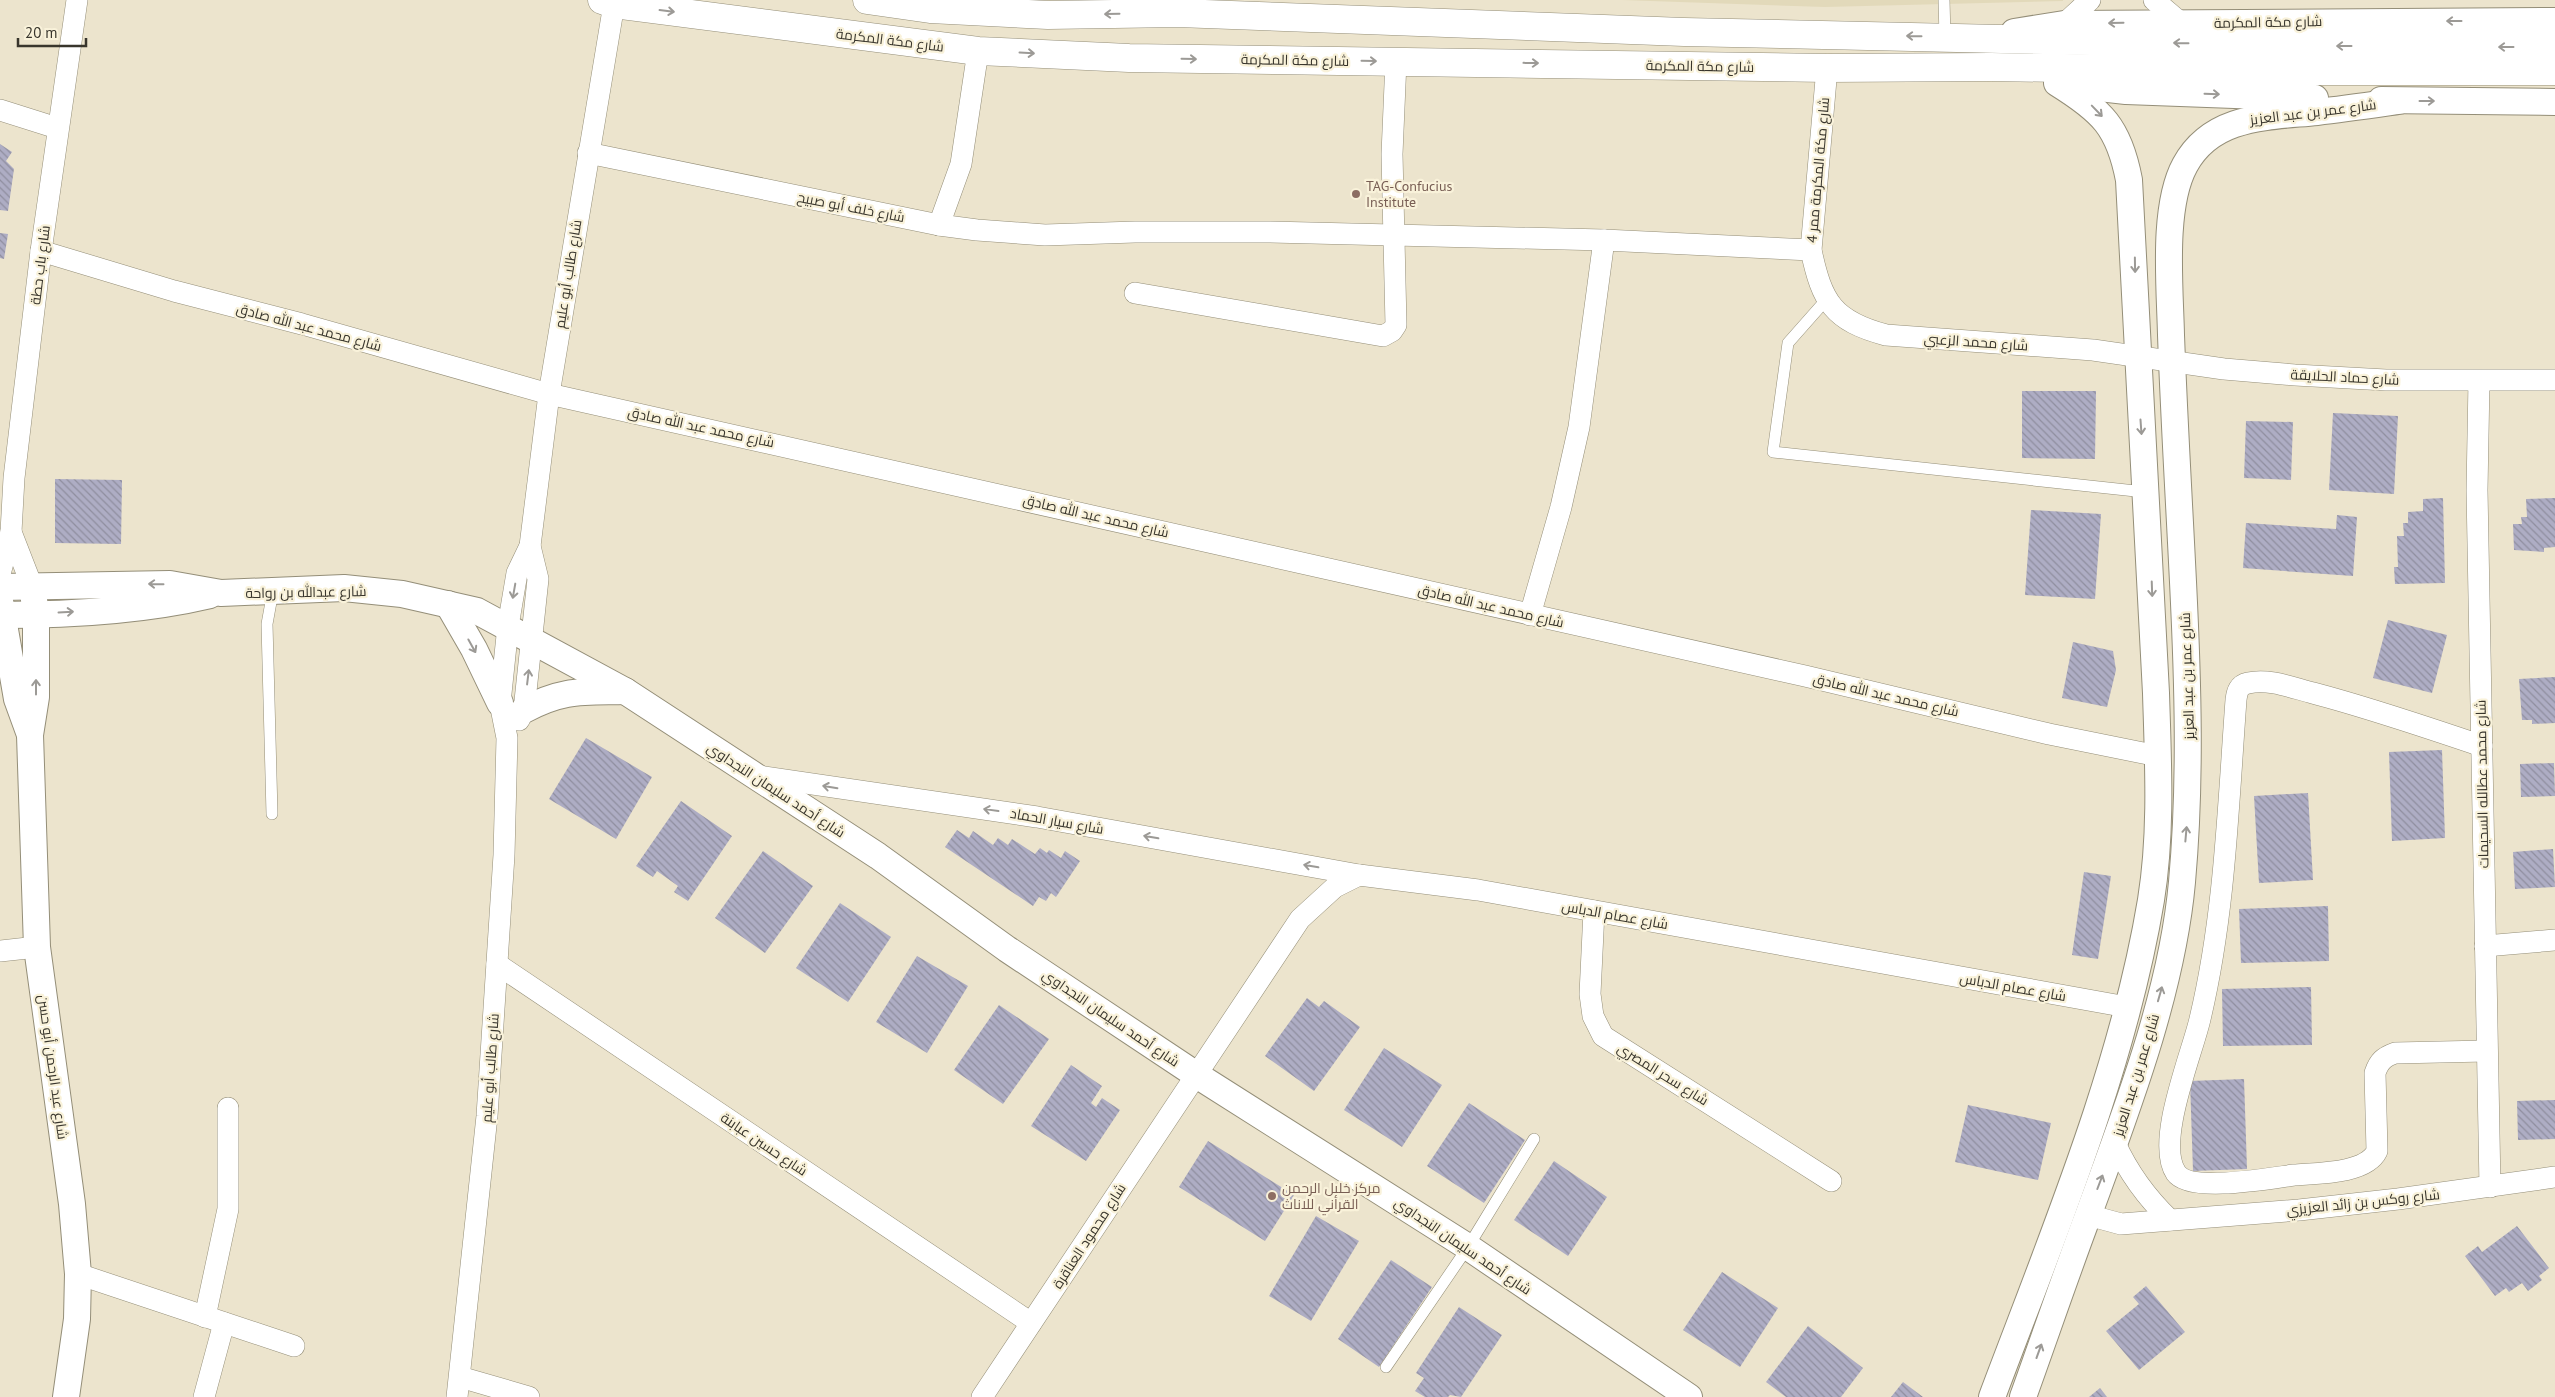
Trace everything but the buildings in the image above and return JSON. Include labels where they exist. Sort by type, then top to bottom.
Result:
[{"type":"main road","name":"شارع مكة المكرمة","points":[[867,0],[930,9],[1048,15],[1178,13],[1529,28],[1982,37],[2276,46],[2555,47]]},
{"type":"main road","points":[[930,9],[965,0]]},
{"type":"main road","points":[[1147,0],[1178,13]]},
{"type":"main road","name":"شارع مكة المكرمة","points":[[608,2],[978,51],[1064,55],[1827,68],[1991,67],[2262,71],[2555,71]]},
{"type":"main road","points":[[1048,15],[1053,36],[1064,55]]},
{"type":"street","name":"شارع باب حطة","points":[[0,574],[12,532],[14,478],[41,252],[57,128],[77,0]]},
{"type":"street","points":[[2064,24],[2090,0]]},
{"type":"street","points":[[2154,0],[2182,23]]},
{"type":"street","name":"شارع طالب أبو عليم","points":[[512,707],[508,626],[517,573],[530,546],[549,394],[588,153],[608,2]]},
{"type":"street","name":"شارع مكة المكرمة","points":[[1982,37],[2064,24],[2555,21]]},
{"type":"street","points":[[939,224],[961,164],[978,51]]},
{"type":"street","points":[[1136,293],[1383,336],[1392,331],[1396,325],[1392,154],[1396,62]]},
{"type":"street","name":"شارع مكة المكرمة","points":[[1991,67],[2057,83],[2126,91],[2399,101],[2555,102]]},
{"type":"street","name":"شارع مكة المكرمة ممر 4","points":[[1826,300],[1817,278],[1811,250],[1827,68]]},
{"type":"street","name":"شارع عمر بن عبد العزيز","points":[[1992,1397],[2082,1156],[2127,1007],[2151,900],[2155,861],[2158,756],[2151,575],[2137,356],[2134,248],[2129,180],[2125,157],[2108,123],[2089,103],[2057,83]]},
{"type":"street","name":"شارع عمر بن عبد العزيز","points":[[2022,1397],[2115,1143],[2140,1066],[2165,978],[2176,929],[2187,820],[2188,690],[2175,457],[2169,248],[2176,186],[2182,169],[2204,139],[2215,132],[2243,121],[2269,116],[2338,110],[2399,101]]},
{"type":"street","points":[[0,110],[57,128]]},
{"type":"street","name":"شارع خلف أبو صبيح","points":[[588,153],[977,230],[1045,235],[1204,232],[1604,240],[1811,250]]},
{"type":"street","points":[[1530,615],[1560,507],[1579,427],[1604,240]]},
{"type":"street","name":"شارع محمد عبد الله صادق","points":[[41,252],[174,291],[302,324],[549,394],[1025,499],[1805,676],[2049,734],[2158,756]]},
{"type":"street","name":"شارع محمد الزعبي","points":[[1826,300],[1861,328],[1886,335],[2093,350],[2137,356]]},
{"type":"street","name":"شارع حماد الحلايقة","points":[[2137,356],[2294,375],[2386,380],[2555,380]]},
{"type":"street","name":"شارع محمد عطالله السحيمات","points":[[2479,381],[2477,490],[2490,1187]]},
{"type":"street","name":"شارع باب حطة","points":[[12,532],[32,586]]},
{"type":"street","name":"شارع طالب أبو عليم","points":[[458,1387],[488,1116],[504,855],[507,738],[512,707],[533,639],[538,579],[530,546]]},
{"type":"street","name":"شارع عبدالله بن رواحة","points":[[0,586],[170,584],[221,593],[344,588],[402,594],[477,611],[533,639]]},
{"type":"street","name":"شارع عبد الرحمن أبو حسن","points":[[32,586],[36,614],[36,697],[30,735],[37,947],[72,1204],[78,1274],[77,1319],[66,1397]]},
{"type":"street","name":"شارع عبدالله بن رواحة","points":[[1,610],[36,614],[170,605],[221,593]]},
{"type":"street","points":[[448,604],[474,649],[512,707],[566,692],[625,690]]},
{"type":"street","name":"شارع عبد الرحمن أبو حسن","points":[[1,610],[17,699],[30,735]]},
{"type":"street","name":"شارع أحمد سليمان النجداوي","points":[[533,639],[625,690],[878,856],[1007,949],[1195,1074],[1468,1247],[1689,1397]]},
{"type":"street","points":[[2482,746],[2365,706],[2298,689],[2257,682],[2243,685],[2239,688],[2236,700],[2224,874],[2200,1019],[2175,1105],[2171,1134],[2172,1166],[2184,1180],[2210,1183],[2258,1180],[2356,1168],[2374,1158],[2377,1151],[2375,1073],[2378,1064],[2384,1057],[2395,1053],[2486,1051]]},
{"type":"street","name":"شارع سيار الحماد","points":[[754,776],[1037,817],[1359,875]]},
{"type":"street","points":[[1195,1074],[1300,919],[1335,887],[1359,875]]},
{"type":"street","name":"شارع عصام الدباس","points":[[1359,875],[1478,890],[2127,1007]]},
{"type":"street","name":"شارع سحر المصري","points":[[1594,911],[1590,994],[1593,1016],[1603,1036],[1831,1181]]},
{"type":"street","points":[[2485,946],[2555,940]]},
{"type":"street","points":[[0,951],[37,947]]},
{"type":"street","name":"شارع حسين عبابنة","points":[[497,964],[1031,1323]]},
{"type":"street","name":"شارع محمود العناقرة","points":[[982,1397],[1195,1074]]},
{"type":"street","points":[[204,1397],[228,1209],[228,1108]]},
{"type":"street","points":[[2115,1143],[2126,1167],[2142,1192],[2170,1220]]},
{"type":"street","name":"شارع روكس بن زائد العزيزي","points":[[2088,1215],[2121,1224],[2308,1209],[2490,1187],[2555,1177]]},
{"type":"street","points":[[78,1274],[294,1346]]},
{"type":"street","points":[[458,1387],[529,1397]]},
{"type":"lane","points":[[1944,0],[1945,37]]},
{"type":"lane","points":[[1826,300],[1788,343],[1773,452],[2145,492]]},
{"type":"lane","points":[[272,814],[267,624],[273,592]]},
{"type":"lane","points":[[1386,1367],[1468,1247],[1534,1139]]},
{"type":"shaded area","points":[[1622,0],[2063,0],[2063,1],[1825,7]]},
{"type":"place","name":"TAG-Confucius Institute","points":[[1356,194]]},
{"type":"place","name":"مركز خليل الرحمن القرأني للاناث","points":[[1272,1196]]}]
